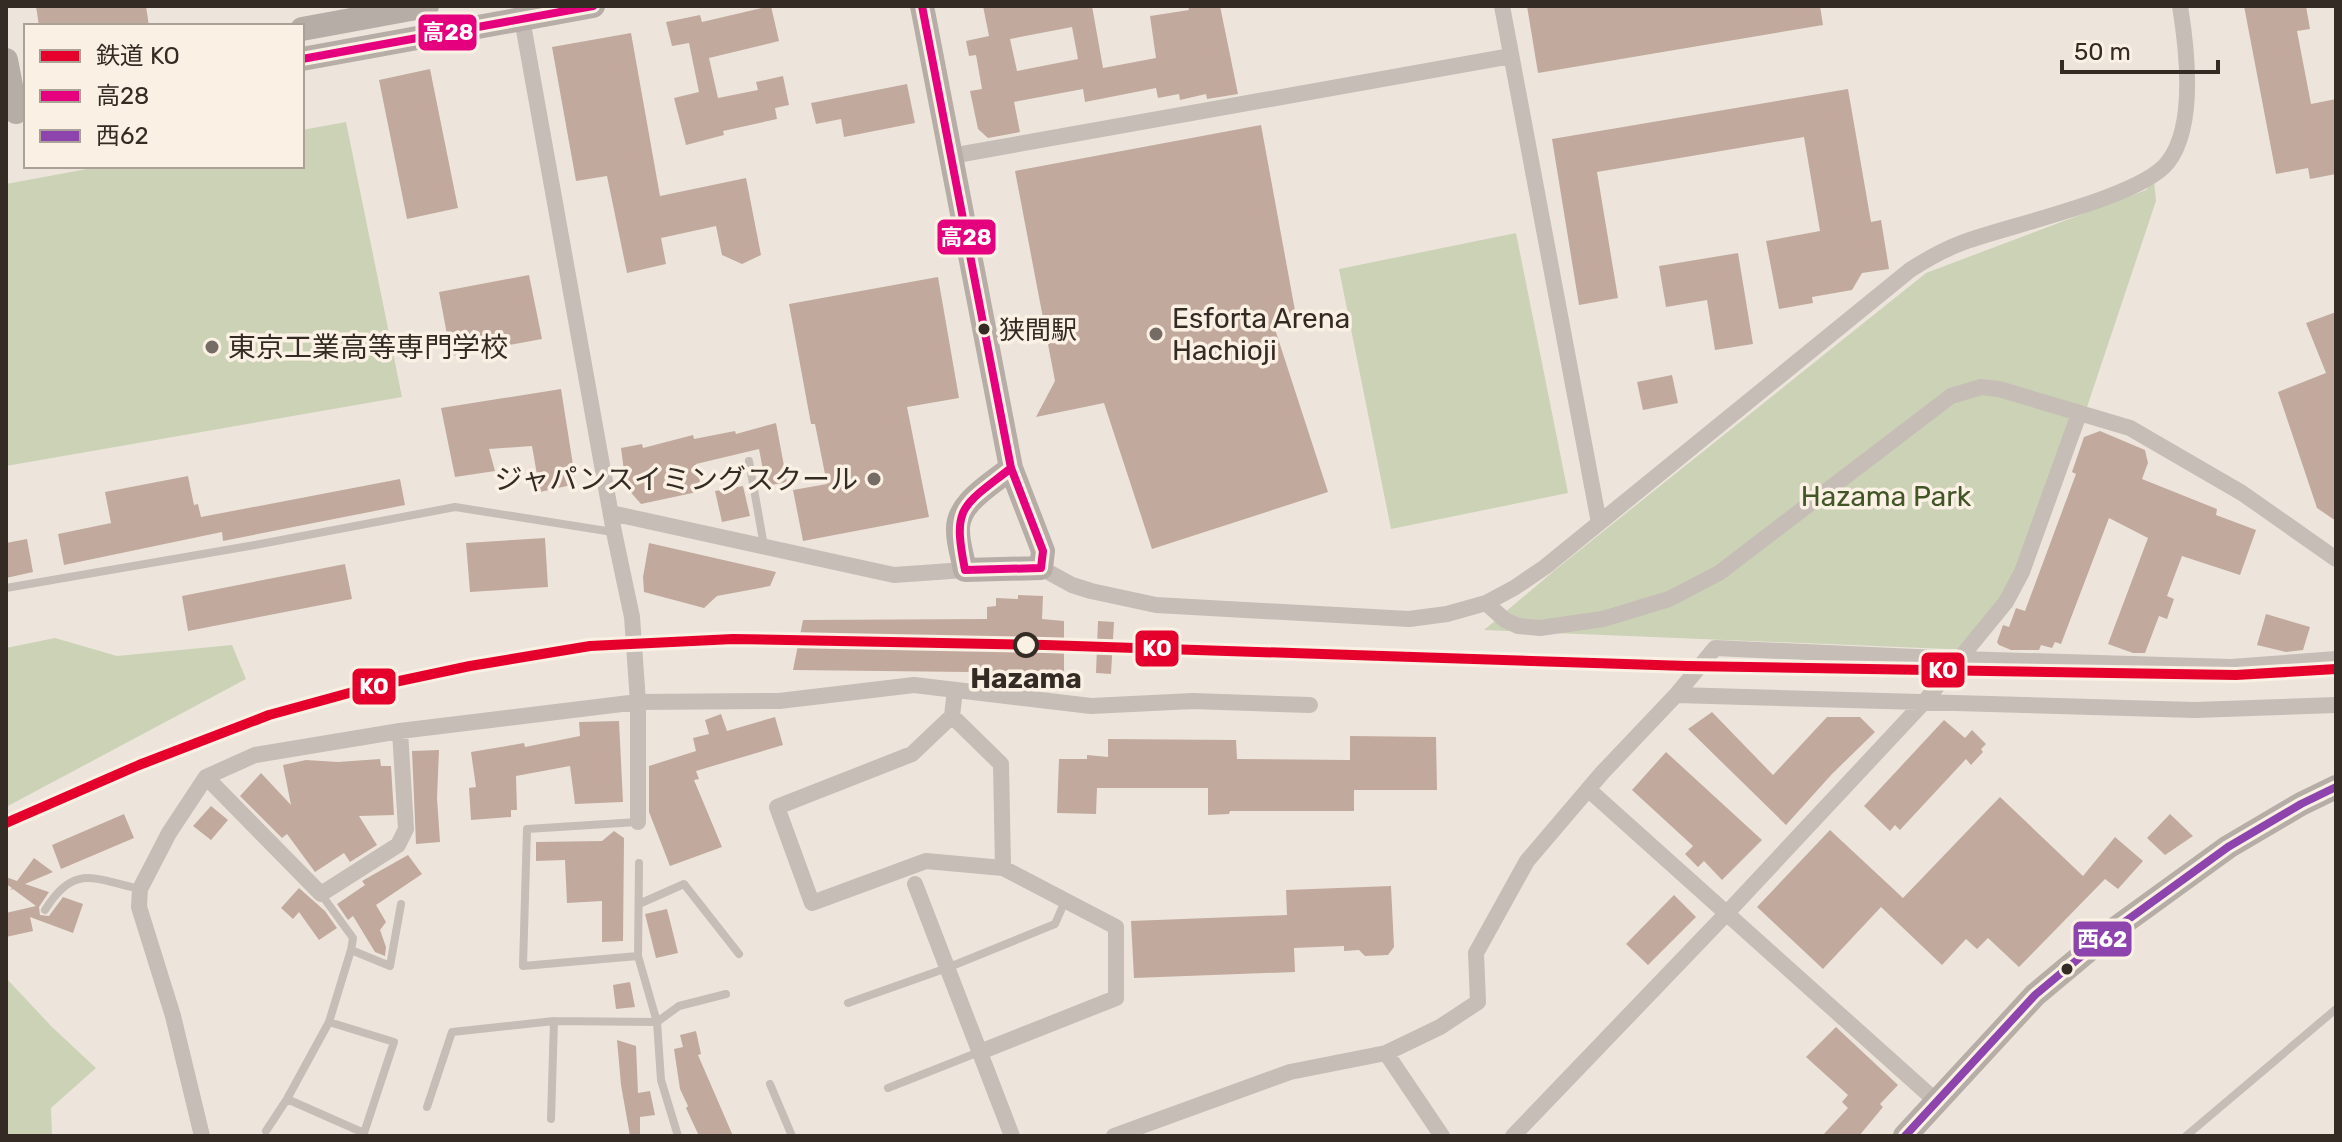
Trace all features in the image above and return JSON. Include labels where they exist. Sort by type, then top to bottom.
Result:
[{"type":"street","points":[[304,29],[427,6]]},
{"type":"street","points":[[304,59],[521,12],[593,6]]},
{"type":"street","points":[[922,6],[1011,468],[1043,551],[1041,568]]},
{"type":"street","points":[[1502,6],[1599,523]]},
{"type":"street","points":[[611,513],[894,575],[1041,568],[1072,585],[1156,605],[1409,619],[1447,614],[1486,603],[1530,578],[1910,270],[1961,243],[2110,196],[2143,182],[2161,170],[2175,150],[2186,106],[2187,67],[2180,6]]},
{"type":"street","points":[[521,12],[632,617],[638,702],[638,822]]},
{"type":"street","points":[[951,156],[1511,56]]},
{"type":"street","points":[[12,76],[16,112]]},
{"type":"street","points":[[1486,603],[1505,620],[1518,626],[1540,628],[1603,619],[1669,599],[1719,573],[1951,396],[1981,387],[1999,389],[2130,428],[2242,493],[2336,559]]},
{"type":"street","points":[[1513,1136],[1925,701],[2006,602],[2022,572],[2079,414]]},
{"type":"street","points":[[965,570],[957,529],[961,513],[1011,468]]},
{"type":"street","points":[[1114,1136],[1290,1072],[1386,1053],[1440,1027],[1478,1002],[1476,953],[1527,861],[1715,648],[2231,667],[2336,659]]},
{"type":"street","points":[[202,1136],[173,1016],[139,907],[140,889],[169,833],[206,777],[255,755],[400,731],[638,702],[779,701],[914,685],[1091,706],[1193,701],[1310,705]]},
{"type":"street","points":[[955,690],[952,716],[912,754],[777,807],[812,903],[926,861],[1003,868],[1116,927],[1116,998],[980,1052]]},
{"type":"street","points":[[1676,695],[2195,710],[2336,705]]},
{"type":"street","points":[[952,716],[1001,764],[1003,868]]},
{"type":"street","points":[[206,777],[321,894],[398,845],[406,829],[400,731]]},
{"type":"street","points":[[1905,1136],[2035,995],[2108,934],[2228,847],[2336,787]]},
{"type":"street","points":[[1589,790],[1936,1101]]},
{"type":"street","points":[[915,884],[1012,1136]]},
{"type":"street","points":[[1386,1053],[1442,1136]]},
{"type":"lane","points":[[749,461],[764,547]]},
{"type":"lane","points":[[6,588],[455,507],[614,532]]},
{"type":"lane","points":[[638,822],[527,829],[523,966],[638,956]]},
{"type":"lane","points":[[639,863],[638,956],[657,1022],[661,1080],[678,1136]]},
{"type":"lane","points":[[45,910],[58,889],[86,876],[140,889]]},
{"type":"lane","points":[[639,904],[684,884],[739,954]]},
{"type":"lane","points":[[266,1131],[329,1022],[351,950],[353,938],[321,894]]},
{"type":"lane","points":[[848,1003],[947,968],[1055,924],[1065,901]]},
{"type":"lane","points":[[351,950],[390,966],[401,904]]},
{"type":"lane","points":[[427,1107],[452,1032],[554,1021],[657,1022],[679,1006],[726,994]]},
{"type":"lane","points":[[2186,1136],[2336,1009]]},
{"type":"lane","points":[[551,1119],[554,1021]]},
{"type":"lane","points":[[287,1099],[364,1133],[394,1042],[329,1022]]},
{"type":"lane","points":[[888,1088],[980,1052]]},
{"type":"lane","points":[[770,1084],[792,1136]]},
{"type":"green space","points":[[346,122],[402,397],[6,466],[6,184],[92,168],[304,168],[304,130]]},
{"type":"green space","name":"Hazama Park","points":[[2154,180],[2156,201],[2084,416],[1995,623],[1971,650],[1484,630],[1926,273],[2146,190]]},
{"type":"green space","points":[[1516,233],[1568,493],[1391,529],[1339,269]]},
{"type":"green space","points":[[55,638],[117,656],[232,645],[246,679],[6,807],[6,648]]},
{"type":"green space","points":[[6,978],[96,1068],[51,1108],[52,1136],[6,1136]]},
{"type":"building","points":[[36,6],[146,6],[149,24],[39,24]]},
{"type":"building","points":[[771,6],[779,41],[709,58],[718,98],[758,90],[756,82],[783,76],[789,105],[775,108],[777,119],[723,131],[724,135],[686,145],[674,98],[699,92],[689,43],[672,46],[666,22],[700,15],[702,22]]},
{"type":"building","points":[[983,6],[1092,6],[1103,68],[1156,58],[1150,16],[1189,10],[1188,6],[1220,6],[1238,94],[1207,99],[1206,94],[1180,100],[1179,94],[1158,98],[1156,88],[1085,102],[1083,89],[1014,102],[1020,132],[988,138],[978,129],[970,91],[982,89],[976,55],[969,56],[966,41],[989,36]],"holes":[[[1072,27],[1078,59],[1017,71],[1010,39]]]},
{"type":"building","points":[[1527,6],[1820,6],[1823,25],[1538,73]]},
{"type":"building","points":[[2244,6],[2306,6],[2310,29],[2297,31],[2311,104],[2336,99],[2336,174],[2310,179],[2308,168],[2276,174]]},
{"type":"building","points":[[631,33],[660,196],[746,178],[761,255],[742,264],[722,255],[716,226],[661,238],[666,264],[627,273],[607,176],[576,181],[552,47]]},
{"type":"building","points":[[430,69],[458,208],[407,219],[379,80]]},
{"type":"building","points":[[907,84],[915,123],[844,137],[841,119],[816,124],[811,103]]},
{"type":"building","points":[[1848,89],[1871,222],[1881,220],[1889,269],[1862,273],[1852,290],[1812,297],[1813,303],[1779,309],[1766,241],[1820,231],[1804,137],[1597,172],[1618,298],[1579,305],[1552,139]]},
{"type":"building","name":"Esforta Arena Hachioji","points":[[1261,125],[1296,316],[1272,320],[1328,492],[1152,549],[1104,403],[1036,417],[1055,381],[1015,171]]},
{"type":"building","points":[[1738,253],[1753,344],[1715,350],[1707,300],[1666,307],[1659,266]]},
{"type":"building","points":[[529,275],[542,339],[451,356],[439,292]]},
{"type":"building","points":[[938,277],[959,398],[907,407],[929,517],[803,541],[793,490],[827,484],[815,424],[811,424],[789,304]]},
{"type":"building","points":[[2336,312],[2336,521],[2317,508],[2278,392],[2326,373],[2306,323]]},
{"type":"building","points":[[1672,375],[1678,403],[1643,410],[1637,382]]},
{"type":"building","points":[[561,389],[576,484],[540,492],[532,446],[489,449],[495,471],[455,477],[441,408]]},
{"type":"building","points":[[776,423],[787,482],[766,486],[759,449],[696,464],[702,491],[641,504],[626,487],[621,448],[642,444],[643,448],[693,435],[694,439],[735,431],[736,434]]},
{"type":"building","points":[[2100,431],[2145,450],[2148,463],[2142,479],[2217,509],[2216,515],[2256,530],[2240,575],[2182,556],[2167,596],[2174,599],[2167,619],[2159,616],[2145,653],[2133,653],[2108,644],[2148,538],[2109,518],[2061,644],[2055,642],[2052,648],[2041,645],[2039,650],[2011,650],[1999,645],[1997,642],[2003,625],[2009,627],[2016,608],[2025,611],[2076,474],[2072,472],[2084,437]]},
{"type":"building","points":[[188,476],[194,505],[198,504],[201,517],[400,479],[405,505],[223,541],[222,532],[64,565],[58,534],[111,523],[105,492]]},
{"type":"building","points":[[743,486],[750,516],[722,522],[715,491]]},
{"type":"building","points":[[545,538],[548,587],[470,592],[466,543]]},
{"type":"building","points":[[27,539],[33,572],[6,578],[6,543]]},
{"type":"building","points":[[649,543],[776,572],[770,586],[717,596],[704,608],[644,592],[643,577]]},
{"type":"building","points":[[345,564],[352,599],[188,631],[182,596]]},
{"type":"building","points":[[1018,595],[1043,596],[1042,619],[1064,621],[1064,680],[968,672],[793,670],[803,620],[987,619],[987,607],[996,606],[996,598],[1018,599]]},
{"type":"building","points":[[2266,614],[2310,627],[2303,650],[2286,652],[2257,645]]},
{"type":"building","points":[[1098,621],[1114,622],[1111,674],[1096,673]]},
{"type":"building","points":[[1712,712],[1773,775],[1827,717],[1860,717],[1875,732],[1786,825],[1688,729]]},
{"type":"building","points":[[721,714],[727,731],[775,717],[783,745],[696,771],[699,779],[694,780],[722,847],[670,866],[649,812],[649,766],[696,751],[693,738],[709,734],[705,720]]},
{"type":"building","points":[[1944,720],[1965,738],[1972,730],[1986,744],[1981,749],[1983,752],[1971,765],[1966,759],[1900,830],[1895,825],[1890,831],[1864,806]]},
{"type":"building","points":[[619,721],[623,802],[575,804],[570,766],[516,776],[517,810],[511,810],[511,817],[471,820],[469,788],[476,787],[471,752],[524,743],[525,747],[580,736],[579,722]]},
{"type":"building","points":[[1350,736],[1436,737],[1437,790],[1354,790],[1354,811],[1230,811],[1229,814],[1208,815],[1208,788],[1097,788],[1096,814],[1057,813],[1059,759],[1087,759],[1087,755],[1108,757],[1108,739],[1236,740],[1237,759],[1350,760]]},
{"type":"building","points":[[439,750],[437,798],[440,842],[416,844],[412,751]]},
{"type":"building","points":[[1666,752],[1762,840],[1722,880],[1704,861],[1698,867],[1685,854],[1693,846],[1632,790]]},
{"type":"building","points":[[380,759],[381,766],[391,766],[394,815],[359,816],[377,845],[350,862],[344,853],[315,872],[287,834],[282,838],[240,796],[261,773],[291,805],[283,765],[306,760],[338,762]]},
{"type":"building","points":[[2000,797],[2083,876],[2115,837],[2143,861],[2118,889],[2105,879],[2019,967],[1988,938],[1977,949],[1966,939],[1942,965],[1881,907],[1823,969],[1757,907],[1830,830],[1903,898]]},
{"type":"building","points":[[211,806],[228,820],[211,840],[193,826]]},
{"type":"building","points":[[124,814],[134,838],[61,869],[52,845]]},
{"type":"building","points":[[2170,814],[2193,836],[2165,855],[2147,838]]},
{"type":"building","points":[[614,831],[624,838],[623,941],[602,942],[602,901],[567,903],[565,860],[536,861],[536,842],[602,841]]},
{"type":"building","points":[[408,855],[422,874],[376,905],[386,922],[380,930],[386,947],[385,956],[375,952],[353,916],[348,920],[337,904],[365,885],[362,881]]},
{"type":"building","points":[[34,858],[53,872],[25,884],[49,892],[39,907],[40,915],[49,916],[63,897],[83,904],[73,933],[30,917],[33,931],[6,937],[6,913],[36,906],[13,889],[10,890],[12,888],[6,884],[6,877],[17,881]]},
{"type":"building","points":[[1391,886],[1394,947],[1388,955],[1365,956],[1359,950],[1344,951],[1344,946],[1294,948],[1295,972],[1134,978],[1131,921],[1287,915],[1286,890]]},
{"type":"building","points":[[299,888],[325,911],[337,928],[319,940],[299,912],[293,919],[281,908]]},
{"type":"building","points":[[1674,895],[1696,917],[1648,965],[1626,944]]},
{"type":"building","points":[[667,909],[678,953],[656,958],[645,914]]},
{"type":"building","points":[[630,982],[635,1007],[616,1009],[613,985]]},
{"type":"building","points":[[1836,1027],[1898,1085],[1880,1104],[1883,1107],[1859,1136],[1822,1136],[1848,1108],[1842,1102],[1848,1095],[1806,1057]]},
{"type":"building","points":[[696,1031],[701,1054],[698,1055],[733,1136],[699,1136],[686,1108],[674,1049],[683,1047],[680,1035]]},
{"type":"building","points":[[617,1040],[636,1046],[638,1093],[650,1091],[655,1115],[640,1117],[640,1134],[630,1136],[621,1085]]},
{"type":"rail line","name":"KO","points":[[6,823],[139,765],[269,715],[371,687],[470,666],[590,646],[733,639],[1045,645],[1687,666],[2236,675],[2336,669]]},
{"type":"transit line","name":"高28","points":[[304,59],[593,6]]},
{"type":"transit line","name":"高28","points":[[922,6],[1011,468]]},
{"type":"transit line","name":"高28","points":[[1011,468],[1043,551],[1041,568],[965,570],[960,532],[965,509],[981,491],[1011,468]]},
{"type":"transit line","name":"西62","points":[[1905,1136],[2035,995],[2108,934],[2228,847],[2336,787]]},
{"type":"place","name":"狭間駅","points":[[984,329]]},
{"type":"place","name":"Esforta Arena Hachioji","points":[[1156,334]]},
{"type":"place","name":"東京工業高等専門学校","points":[[212,347]]},
{"type":"place","name":"ジャパンスイミングスクール","points":[[874,479]]},
{"type":"place","name":"Hazama","points":[[1026,645]]}]
